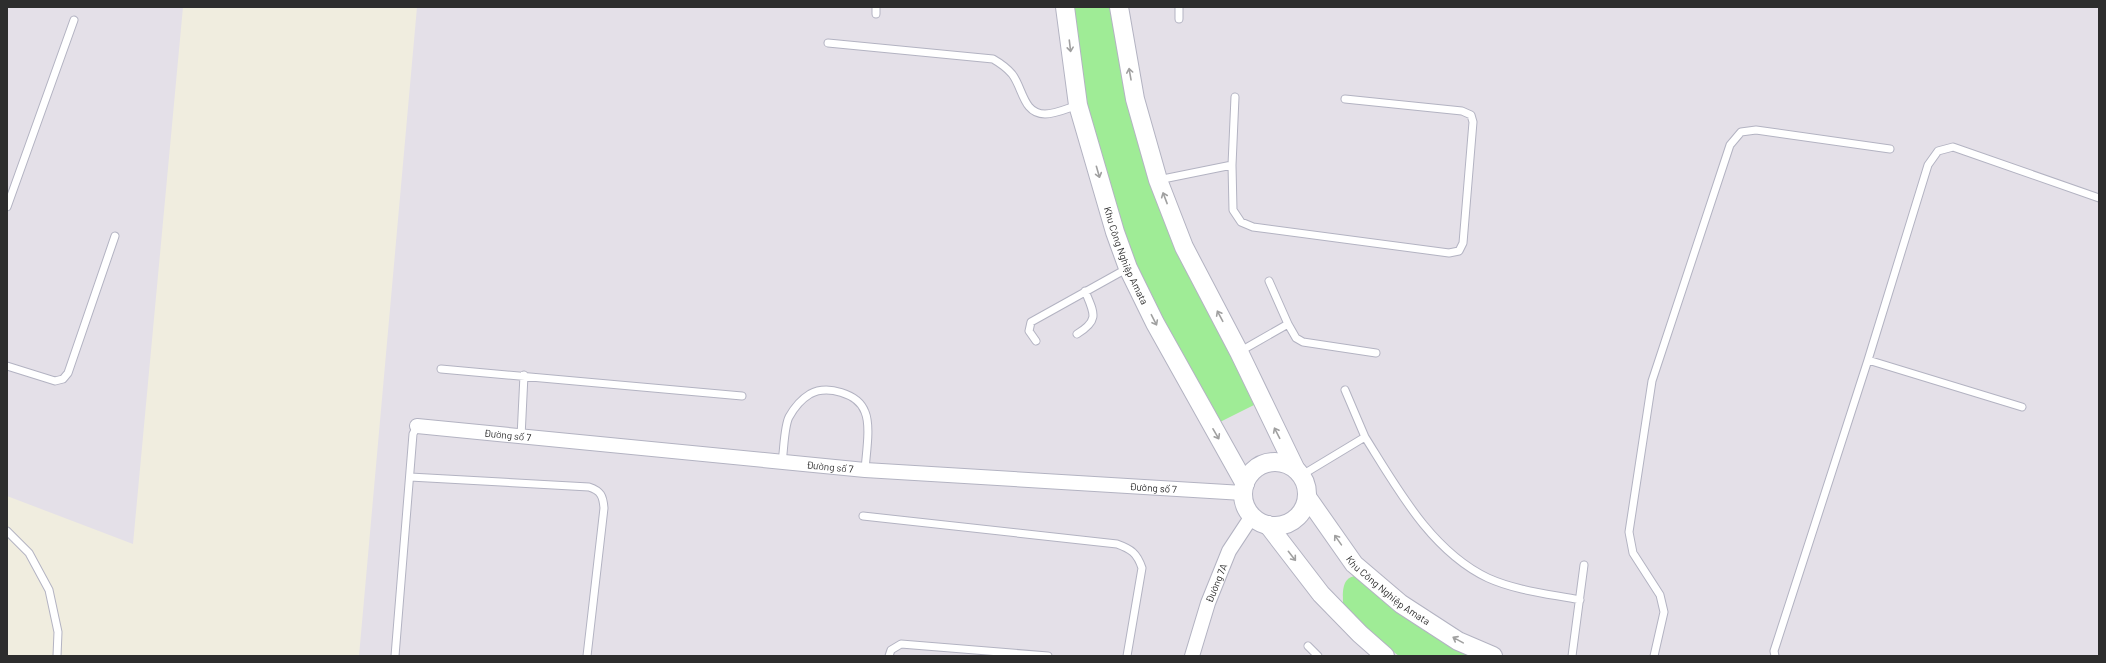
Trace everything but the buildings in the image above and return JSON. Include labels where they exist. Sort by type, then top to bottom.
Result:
[{"type":"street","name":"Khu Công Nghiệp Amata","points":[[1065,7],[1078,105],[1115,232],[1128,268],[1159,330],[1244,488]]},
{"type":"street","points":[[1119,7],[1135,99],[1158,180],[1184,247],[1239,352],[1298,472],[1307,486],[1307,497],[1304,507],[1298,516],[1291,522],[1278,526],[1268,525]]},
{"type":"street","name":"Đường số 7","points":[[417,426],[865,470],[1244,488]]},
{"type":"street","points":[[1298,472],[1282,462],[1267,462],[1253,471],[1244,488],[1244,501],[1252,516],[1268,525],[1321,594],[1360,634],[1385,656]]},
{"type":"street","name":"Khu Công Nghiệp Amata","points":[[1307,497],[1354,564],[1395,599],[1458,640],[1493,656]]},
{"type":"street","name":"Đường 7A","points":[[1192,656],[1208,603],[1229,551],[1252,516]]},
{"type":"lane","points":[[1179,7],[1180,19]]},
{"type":"lane","points":[[7,206],[74,20]]},
{"type":"lane","points":[[828,43],[993,59],[1003,65],[1013,75],[1027,104],[1036,113],[1046,114],[1078,105]]},
{"type":"lane","points":[[1235,97],[1232,165],[1234,210],[1241,222],[1253,227],[1449,253],[1459,251],[1463,243],[1473,122],[1471,115],[1462,111],[1345,99]]},
{"type":"lane","points":[[1654,656],[1664,612],[1660,595],[1633,553],[1630,532],[1652,381],[1730,145],[1741,132],[1756,130],[1890,149]]},
{"type":"lane","points":[[1775,656],[1774,651],[1868,360],[1928,165],[1938,151],[1953,147],[2099,198]]},
{"type":"lane","points":[[1158,180],[1232,165]]},
{"type":"lane","points":[[7,366],[55,380],[63,380],[68,373],[115,236]]},
{"type":"lane","points":[[1036,341],[1029,331],[1031,322],[1085,290],[1128,268]]},
{"type":"lane","points":[[1270,281],[1288,324],[1296,338],[1303,342],[1376,353]]},
{"type":"lane","points":[[1077,334],[1089,327],[1093,320],[1093,312],[1085,290]]},
{"type":"lane","points":[[1239,352],[1288,324]]},
{"type":"lane","points":[[1868,360],[2022,407]]},
{"type":"lane","points":[[441,369],[524,375],[742,396]]},
{"type":"lane","points":[[521,437],[524,375]]},
{"type":"lane","points":[[1345,390],[1365,437],[1397,488],[1441,544],[1487,577],[1510,586],[1580,600]]},
{"type":"lane","points":[[782,462],[788,419],[797,404],[810,394],[825,391],[841,392],[858,400],[865,412],[867,427],[865,470]]},
{"type":"lane","points":[[395,656],[413,434],[417,426]]},
{"type":"lane","points":[[1298,472],[1365,437]]},
{"type":"lane","points":[[410,477],[589,487],[598,490],[603,495],[604,508],[587,656]]},
{"type":"lane","points":[[863,516],[1117,544],[1130,549],[1138,557],[1142,568],[1127,656]]},
{"type":"lane","points":[[7,531],[29,553],[49,590],[58,632],[57,656]]},
{"type":"lane","points":[[1572,656],[1584,565]]},
{"type":"lane","points":[[889,656],[891,650],[900,644],[1048,656]]},
{"type":"lane","points":[[1308,646],[1318,656]]},
{"type":"shaded area","points":[[7,7],[183,7],[133,544],[7,496]]},
{"type":"shaded area","points":[[417,7],[2099,7],[2099,656],[359,656]]},
{"type":"green space","points":[[1074,7],[1111,7],[1127,103],[1149,182],[1254,405],[1218,423],[1163,321],[1136,263],[1123,229],[1087,103]]},
{"type":"green space","points":[[1355,576],[1472,656],[1399,656],[1366,628],[1343,604],[1343,591],[1345,583],[1350,577]]}]
